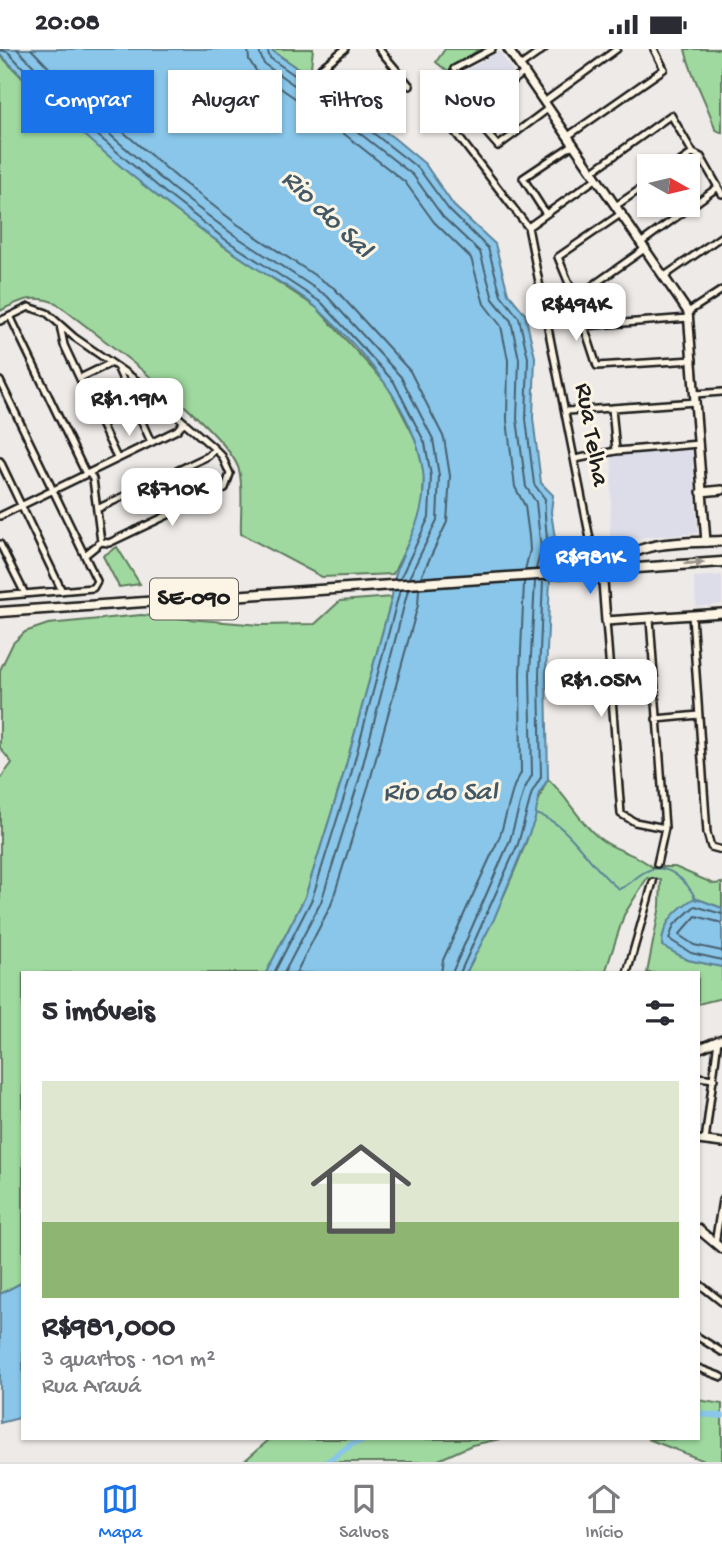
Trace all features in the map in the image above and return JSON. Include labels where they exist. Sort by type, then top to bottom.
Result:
[{"type":"main road","name":"SE-090","points":[[617,565],[629,555],[656,547],[722,541]]},
{"type":"main road","points":[[655,566],[648,557],[656,547]]},
{"type":"main road","name":"SE-090","points":[[0,613],[567,573],[617,565],[722,562]]},
{"type":"street","points":[[321,68],[345,49]]},
{"type":"street","points":[[379,49],[410,86]]},
{"type":"street","points":[[454,69],[492,49]]},
{"type":"street","points":[[508,49],[666,275],[689,315],[706,542]]},
{"type":"street","points":[[519,71],[544,49]]},
{"type":"street","points":[[519,128],[617,49]]},
{"type":"street","points":[[568,136],[664,69],[654,49]]},
{"type":"street","points":[[528,227],[671,115],[693,153],[701,157],[722,194]]},
{"type":"street","name":"Rua Telha","points":[[456,133],[528,227],[599,569]]},
{"type":"street","points":[[487,133],[498,146],[514,133]]},
{"type":"street","points":[[546,214],[523,178],[573,144]]},
{"type":"street","points":[[622,213],[558,257],[575,298],[718,187]]},
{"type":"street","points":[[617,205],[637,191]]},
{"type":"street","points":[[666,275],[722,236]]},
{"type":"street","points":[[693,360],[597,366],[584,326],[689,315],[722,290]]},
{"type":"street","points":[[0,321],[29,307],[38,308],[111,363],[222,456],[230,474],[230,481],[225,488],[109,543],[101,542]]},
{"type":"street","points":[[10,316],[93,479],[101,542],[100,546],[85,555]]},
{"type":"street","points":[[60,325],[64,345],[117,458]]},
{"type":"street","points":[[80,378],[111,363]]},
{"type":"street","points":[[118,369],[151,442]]},
{"type":"street","points":[[0,381],[85,555],[96,586],[0,596]]},
{"type":"street","points":[[567,411],[696,398],[722,392]]},
{"type":"street","points":[[612,408],[616,451]]},
{"type":"street","points":[[0,516],[177,430],[184,422]]},
{"type":"street","points":[[575,459],[616,451],[699,444]]},
{"type":"street","points":[[97,509],[208,456],[215,449]]},
{"type":"street","points":[[0,461],[62,591]]},
{"type":"street","points":[[701,492],[722,490]]},
{"type":"street","points":[[0,544],[24,594]]},
{"type":"street","points":[[599,569],[606,621],[621,814],[630,821],[665,828]]},
{"type":"street","points":[[606,621],[722,613]]},
{"type":"street","points":[[692,615],[708,838],[711,847],[722,850]]},
{"type":"street","points":[[650,619],[665,828],[657,864]]},
{"type":"street","points":[[656,719],[699,715]]},
{"type":"street","points":[[628,971],[653,882]]},
{"type":"street","points":[[700,1047],[720,1040],[702,1140],[722,1143]]},
{"type":"street","points":[[700,1077],[713,1079]]},
{"type":"street","points":[[720,1247],[722,1200]]},
{"type":"street","points":[[700,1231],[720,1247]]},
{"type":"street","points":[[700,1285],[719,1300],[722,1291]]},
{"type":"street","points":[[700,1338],[722,1352]]},
{"type":"street","points":[[700,1369],[722,1377]]},
{"type":"shaded area","points":[[499,51],[512,70],[467,70]]},
{"type":"shaded area","points":[[692,450],[698,533],[610,540],[612,455]]},
{"type":"shaded area","points":[[722,575],[722,604],[696,607],[694,577]]},
{"type":"green space","points":[[270,49],[313,49],[311,70],[301,70]]},
{"type":"green space","points":[[445,49],[479,49],[451,70],[446,70],[436,62]]},
{"type":"green space","points":[[685,49],[722,49],[722,133],[715,129]]},
{"type":"green space","points":[[0,55],[21,77],[21,133],[84,133],[163,201],[222,245],[317,308],[388,386],[419,446],[424,476],[422,515],[393,574],[322,577],[241,534],[242,493],[239,470],[230,453],[186,407],[56,303],[27,299],[0,311]]},
{"type":"green space","points":[[117,547],[140,584],[119,587],[103,556]]},
{"type":"green space","points":[[392,597],[343,776],[305,897],[267,971],[21,971],[21,1283],[0,1294],[0,779],[12,763],[0,748],[0,670],[13,643],[25,632],[48,624],[141,615],[260,625],[315,624],[340,601]]},
{"type":"green space","points":[[548,779],[585,824],[605,842],[652,867],[675,867],[714,884],[722,883],[722,908],[695,898],[671,917],[664,930],[662,945],[688,960],[722,967],[722,998],[700,1004],[700,971],[647,971],[660,906],[661,880],[647,878],[624,915],[606,971],[467,971],[512,878]]},
{"type":"green space","points":[[700,1400],[722,1404],[722,1462],[707,1462],[651,1440],[700,1440]]},
{"type":"green space","points":[[269,1440],[495,1440],[472,1445],[434,1462],[243,1462]]},
{"type":"water","name":"Rio do Sal","points":[[0,49],[270,49],[299,70],[296,70],[296,133],[387,133],[425,164],[454,206],[495,244],[508,293],[525,314],[535,357],[533,418],[541,483],[553,495],[551,512],[557,552],[550,579],[546,675],[548,779],[539,794],[535,819],[494,919],[467,971],[267,971],[305,897],[343,776],[392,597],[394,580],[421,507],[423,471],[409,425],[398,403],[369,363],[319,310],[178,212],[84,133],[154,133],[154,70],[21,70],[21,74],[0,54]]},
{"type":"water","points":[[695,898],[722,908],[722,967],[688,960],[662,946],[664,930],[671,917]]},
{"type":"water","points":[[21,1283],[21,1418],[0,1423],[0,1294]]},
{"type":"waterway","points":[[536,814],[560,827],[598,870],[619,889],[651,869],[667,870],[682,879],[696,900]]},
{"type":"waterway","points":[[700,1414],[722,1416]]},
{"type":"waterway","points":[[327,1462],[352,1444],[365,1440]]}]
